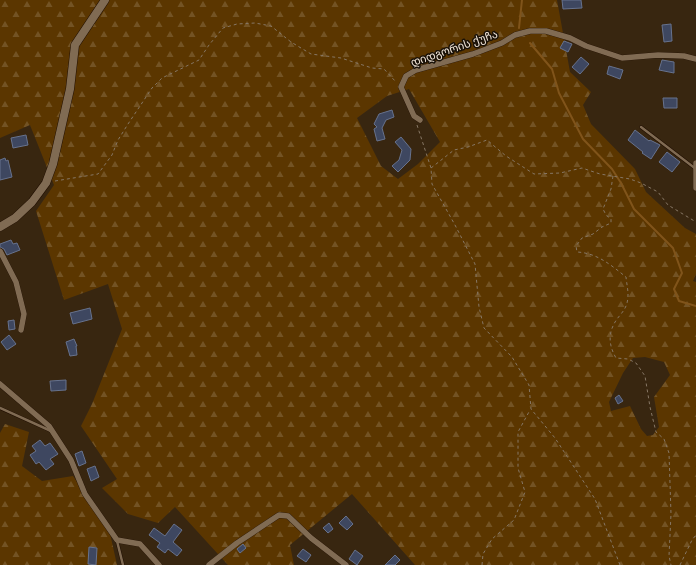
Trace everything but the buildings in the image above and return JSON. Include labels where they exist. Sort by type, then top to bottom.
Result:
[{"type":"street","points":[[0,227],[15,218],[46,183],[53,164],[70,89],[75,45],[105,0]]},
{"type":"street","name":"დიდგორის ქუჩა","points":[[401,87],[406,76],[416,70],[473,54],[502,43],[515,35],[530,31],[546,31],[570,38],[586,46],[622,58],[658,55],[684,56],[696,59]]},
{"type":"street","points":[[401,87],[414,116],[420,120]]},
{"type":"street","points":[[696,163],[696,188]]},
{"type":"street","points":[[0,251],[16,282],[24,314],[21,330]]},
{"type":"street","points":[[0,384],[49,426],[71,460],[85,494],[117,540],[140,544],[159,565]]},
{"type":"street","points":[[213,564],[237,543],[279,516],[288,516],[311,538],[346,565]]},
{"type":"lane","points":[[641,127],[696,169]]},
{"type":"lane","points":[[0,408],[52,431]]},
{"type":"lane","points":[[117,540],[123,565]]},
{"type":"path","points":[[46,183],[98,174],[112,155],[118,140],[152,88],[162,78],[199,60],[209,45],[224,28],[230,26],[255,22],[271,26],[291,42],[311,54],[341,58],[372,68],[384,70],[401,87]]},
{"type":"path","points":[[414,116],[431,168],[432,184],[475,264],[479,307],[484,328],[512,357],[529,385],[531,409],[518,432],[518,468],[525,492],[514,520],[492,539],[483,554],[482,565]]},
{"type":"path","points":[[431,168],[454,150],[487,140],[506,156],[534,174],[560,173],[582,168],[641,183],[658,192],[668,205],[696,222]]},
{"type":"path","points":[[613,176],[611,189],[603,209],[606,215],[611,219],[611,223],[602,227],[594,234],[582,238],[576,246],[577,252],[589,252],[601,258],[626,277],[629,297],[626,307],[615,321],[609,339],[612,352],[616,358],[628,359],[636,363],[645,376],[656,432],[664,439],[669,453],[671,514],[669,556],[671,565]]},
{"type":"path","points":[[531,409],[555,438],[596,499],[620,565]]},
{"type":"path","points":[[680,565],[696,535]]},
{"type":"green space","points":[[0,0],[557,0],[570,72],[591,92],[583,105],[591,124],[635,169],[646,192],[685,228],[696,234],[696,274],[693,281],[696,282],[696,565],[415,565],[352,494],[290,545],[294,565],[228,565],[175,507],[158,523],[128,514],[102,488],[117,479],[81,426],[92,404],[122,329],[108,284],[64,300],[36,211],[54,185],[30,125],[0,138]],"holes":[[[409,89],[440,142],[418,164],[398,179],[381,166],[357,118],[387,96]],[[645,357],[664,362],[670,375],[654,397],[659,427],[653,435],[647,436],[641,429],[630,406],[611,411],[609,402],[623,373],[633,358]]]},
{"type":"green space","points":[[5,424],[29,432],[22,466],[42,481],[73,476],[109,529],[117,565],[0,565],[0,433]]},
{"type":"waterway","points":[[519,28],[522,0]]},
{"type":"waterway","points":[[530,43],[552,69],[559,93],[583,139],[612,169],[634,209],[673,248],[682,273],[674,289],[679,301],[696,306]]}]
